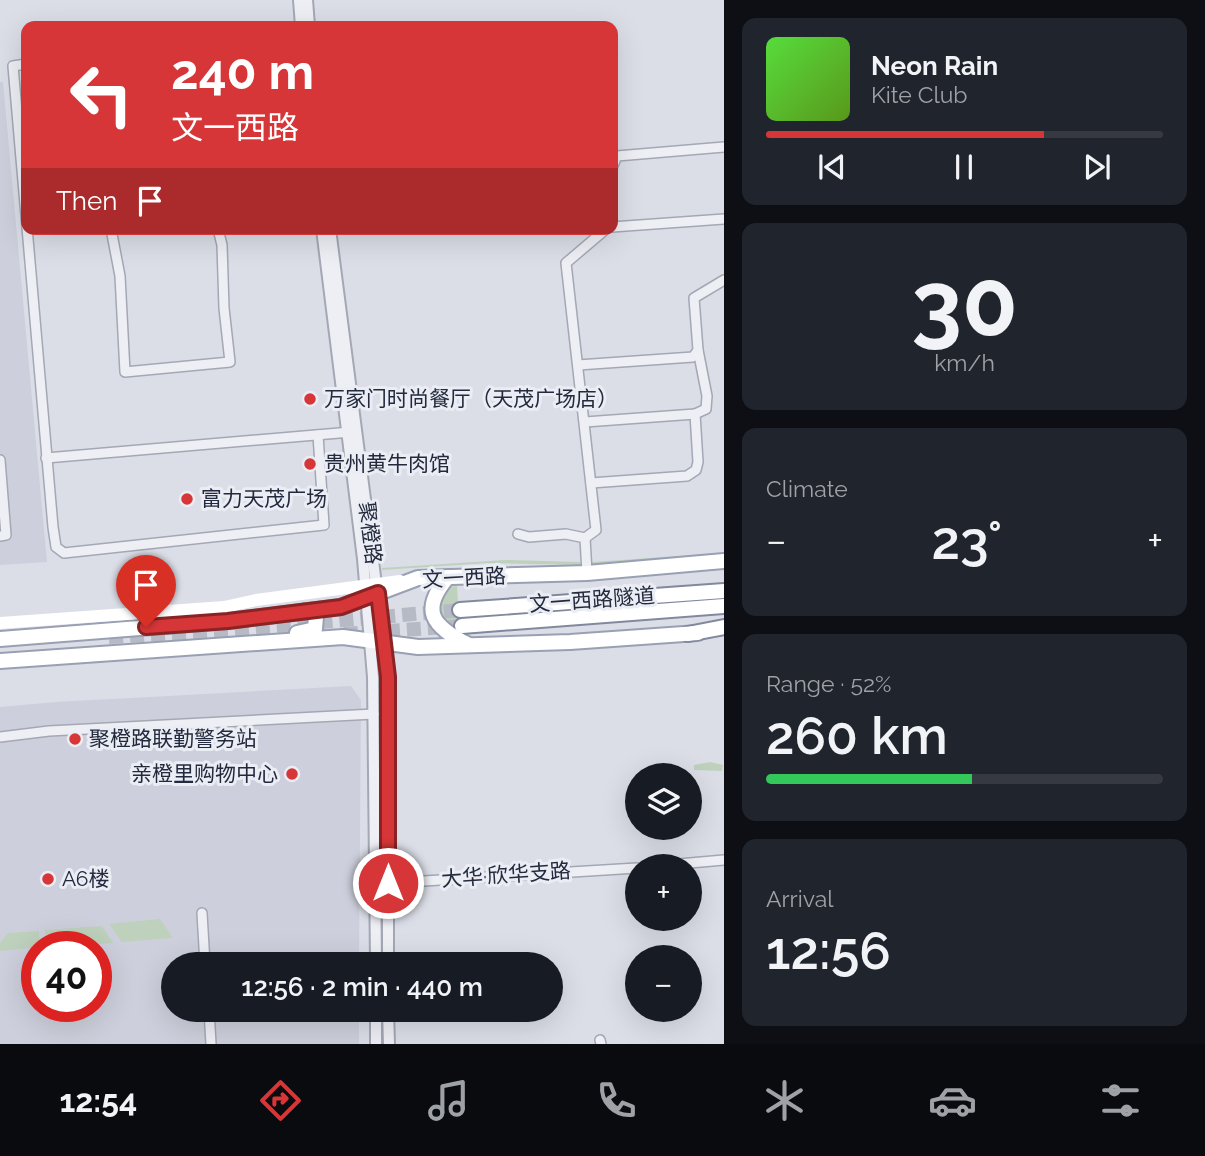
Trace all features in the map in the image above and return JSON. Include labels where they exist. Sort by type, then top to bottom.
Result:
[{"type":"main road","name":"文一西路","points":[[0,639],[228,621],[341,607],[372,590],[418,578],[587,573],[724,561]]},
{"type":"main road","points":[[448,577],[434,597],[433,616],[445,633],[469,645]]},
{"type":"main road","points":[[0,623],[224,607],[256,600],[372,590]]},
{"type":"main road","name":"文一西路隧道","points":[[460,610],[724,591]]},
{"type":"main road","name":"文一西路隧道","points":[[462,626],[724,606]]},
{"type":"main road","points":[[224,646],[257,637],[310,632],[315,629],[316,616],[312,611],[305,611]]},
{"type":"main road","points":[[0,661],[344,637],[418,647],[609,640],[724,629]]},
{"type":"street","points":[[299,0],[301,21]]},
{"type":"street","points":[[307,0],[309,21]]},
{"type":"street","points":[[0,66],[21,65]]},
{"type":"street","points":[[13,66],[21,143]]},
{"type":"street","points":[[618,156],[724,147]]},
{"type":"street","points":[[618,227],[724,219]]},
{"type":"street","points":[[29,235],[53,527],[57,547],[64,553],[324,524],[318,435]]},
{"type":"street","points":[[112,235],[120,276],[125,372],[230,362],[220,235]]},
{"type":"street","name":"聚橙路","points":[[323,235],[352,432]]},
{"type":"street","name":"聚橙路","points":[[331,235],[377,642],[374,714],[376,952]]},
{"type":"street","points":[[518,534],[529,537],[566,534],[585,538],[596,530],[566,263],[599,235]]},
{"type":"street","points":[[585,422],[695,414],[706,409],[707,396],[698,350],[694,298],[724,280]]},
{"type":"street","points":[[578,365],[692,357],[698,350]]},
{"type":"street","points":[[591,483],[687,476],[696,471],[698,462],[695,414]]},
{"type":"street","points":[[47,458],[352,432]]},
{"type":"street","points":[[0,460],[5,535],[0,536]]},
{"type":"street","points":[[585,538],[587,573]]},
{"type":"street","name":"聚橙路","points":[[377,642],[388,677],[388,952]]},
{"type":"street","points":[[0,737],[49,731],[374,714]]},
{"type":"street","points":[[702,862],[724,860]]},
{"type":"street","name":"大华·欣华支路","points":[[375,884],[625,869]]},
{"type":"street","points":[[202,913],[204,952]]},
{"type":"street","points":[[210,1022],[211,1044]]},
{"type":"street","points":[[376,1022],[376,1044]]},
{"type":"street","points":[[388,1022],[389,1044]]},
{"type":"shaded area","points":[[0,82],[3,82],[47,562],[0,565]]},
{"type":"shaded area","points":[[351,686],[361,700],[359,952],[161,952],[161,1022],[359,1022],[359,1044],[0,1044],[0,707]]},
{"type":"green space","points":[[724,555],[592,564],[592,562]]},
{"type":"green space","points":[[506,560],[582,562],[582,565],[487,563],[382,570],[382,568]]},
{"type":"green space","points":[[457,586],[460,633],[437,616],[443,592]]},
{"type":"green space","points":[[702,764],[723,765],[722,771],[702,770]]},
{"type":"green space","points":[[160,919],[173,938],[122,942],[109,924]]},
{"type":"green space","points":[[102,926],[105,931],[45,931]]},
{"type":"green space","points":[[21,932],[21,949],[0,951],[0,943],[8,933]]},
{"type":"tunnel","points":[[109,637],[231,630],[460,610]]},
{"type":"tunnel","points":[[344,634],[462,626]]},
{"type":"place","name":"万家门时尚餐厅（天茂广场店）","points":[[310,399]]},
{"type":"place","name":"贵州黄牛肉馆","points":[[310,464]]},
{"type":"place","name":"富力天茂广场","points":[[187,499]]},
{"type":"place","name":"聚橙路联勤警务站","points":[[75,739]]},
{"type":"place","name":"亲橙里购物中心","points":[[292,774]]},
{"type":"place","name":"A6楼","points":[[48,879]]},
{"type":"route","points":[[146,627],[228,621],[341,607],[378,593],[388,677],[388,883]]}]
